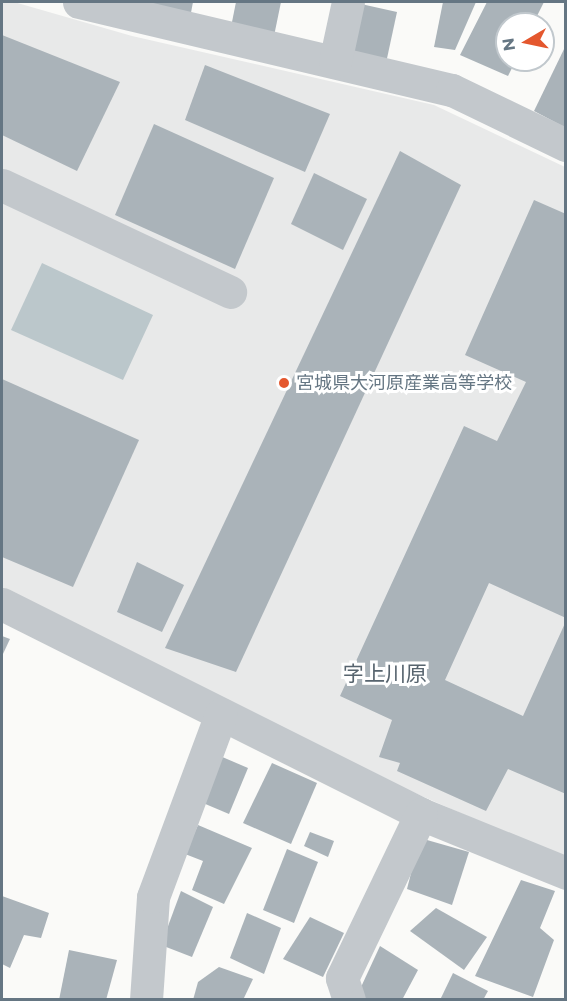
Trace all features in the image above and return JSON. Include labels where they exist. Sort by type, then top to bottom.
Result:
[{"type":"street","points":[[79,2],[452,90],[566,144]]},
{"type":"street","points":[[335,62],[348,2]]},
{"type":"street","points":[[2,185],[230,292]]},
{"type":"street","points":[[2,604],[421,814],[566,873]]},
{"type":"street","points":[[146,999],[153,897],[221,714]]},
{"type":"street","points":[[349,999],[342,978],[421,814]]},
{"type":"shaded area","name":"宮城県大河原産業高等学校","points":[[2,2],[14,2],[132,36],[434,105],[565,167],[565,859],[217,706],[2,599]]},
{"type":"shaded area","points":[[42,263],[153,315],[123,380],[11,330]]},
{"type":"building","points":[[143,2],[193,2],[190,18]]},
{"type":"building","points":[[236,2],[281,2],[274,36],[231,27]]},
{"type":"building","points":[[443,2],[476,2],[455,50],[434,47]]},
{"type":"building","points":[[487,2],[544,2],[539,12],[495,12],[495,70],[460,55]]},
{"type":"building","points":[[361,4],[397,12],[386,63],[351,55]]},
{"type":"building","points":[[2,35],[120,82],[77,171],[2,135]]},
{"type":"building","points":[[566,45],[566,128],[534,111],[553,72],[555,72]]},
{"type":"building","points":[[205,65],[330,114],[305,172],[185,120]]},
{"type":"building","points":[[154,124],[274,178],[235,269],[115,215]]},
{"type":"building","points":[[400,151],[461,185],[236,672],[165,648]]},
{"type":"building","points":[[314,173],[367,199],[343,250],[291,224]]},
{"type":"building","points":[[534,200],[566,214],[566,618],[489,583],[445,680],[523,716],[566,621],[566,794],[508,769],[486,811],[397,771],[400,763],[379,757],[392,720],[340,696],[464,426],[497,441],[526,382],[465,355]]},
{"type":"building","points":[[2,379],[139,440],[73,587],[2,557]]},
{"type":"building","points":[[137,562],[184,585],[162,632],[117,612]]},
{"type":"building","points":[[2,636],[10,639],[2,656]]},
{"type":"building","points":[[220,756],[248,768],[229,814],[203,803]]},
{"type":"building","points":[[272,763],[317,783],[291,844],[243,823]]},
{"type":"building","points":[[198,825],[252,848],[224,904],[192,890],[203,861],[185,854]]},
{"type":"building","points":[[310,832],[334,841],[328,857],[304,846]]},
{"type":"building","points":[[420,838],[469,852],[452,905],[407,889]]},
{"type":"building","points":[[287,849],[318,862],[294,923],[263,910]]},
{"type":"building","points":[[521,880],[555,891],[540,928],[554,940],[533,997],[475,976]]},
{"type":"building","points":[[181,891],[213,907],[192,957],[161,945]]},
{"type":"building","points":[[2,896],[49,913],[41,938],[24,935],[10,968],[2,964]]},
{"type":"building","points":[[436,908],[487,937],[464,970],[410,931]]},
{"type":"building","points":[[247,913],[281,928],[264,974],[230,958]]},
{"type":"building","points":[[310,917],[344,933],[323,977],[283,959]]},
{"type":"building","points":[[380,946],[418,970],[402,1000],[355,1000]]},
{"type":"building","points":[[69,950],[117,960],[106,1000],[59,1000]]},
{"type":"building","points":[[219,967],[253,979],[243,1000],[193,1000],[198,982]]},
{"type":"building","points":[[453,973],[488,991],[483,1000],[440,1000]]},
{"type":"place","name":"宮城県大河原産業高等学校","points":[[284,383]]},
{"type":"district","name":"字上川原","points":[[385,674]]}]
